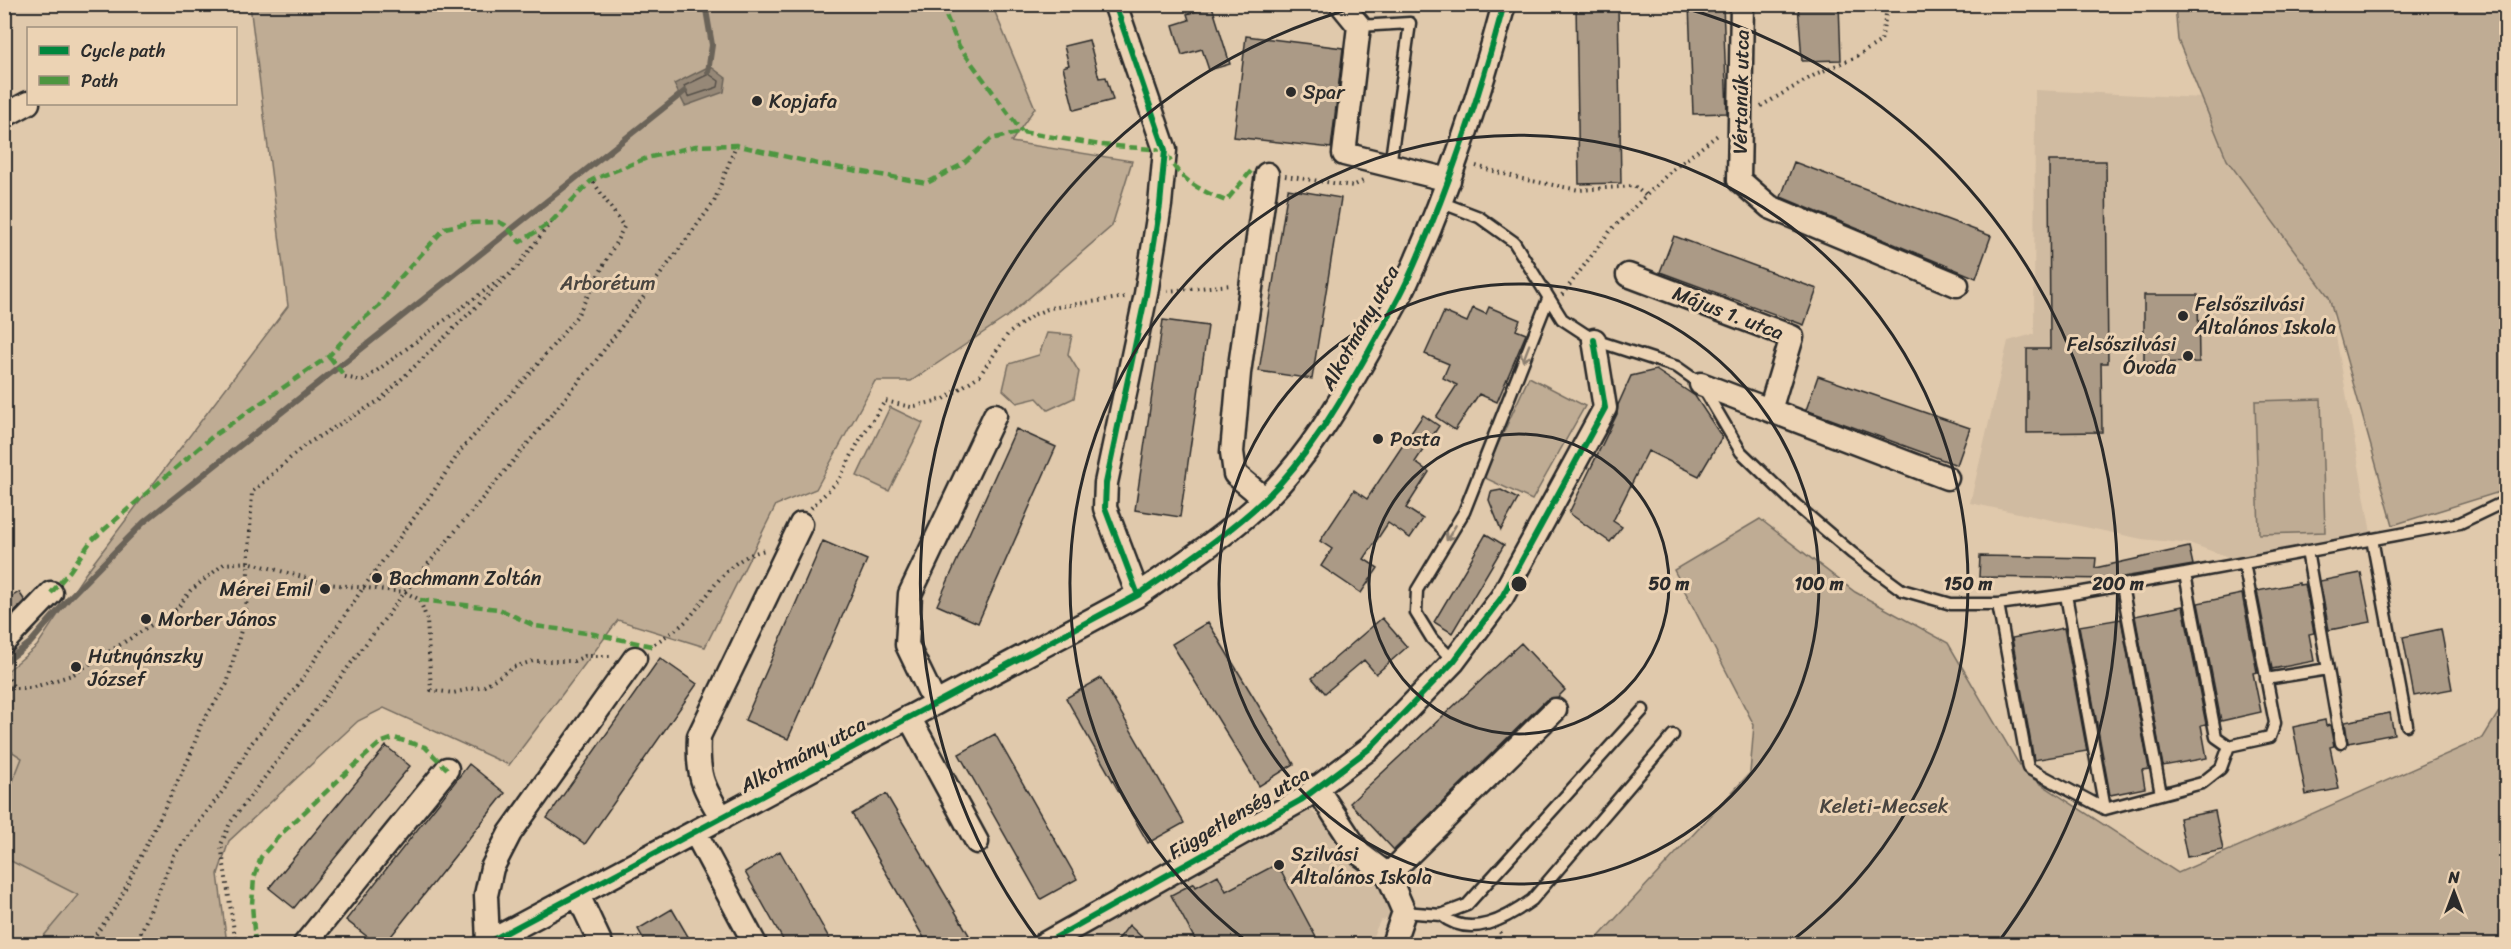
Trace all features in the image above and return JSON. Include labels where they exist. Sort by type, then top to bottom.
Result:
[{"type":"street","points":[[1115,4],[1165,150],[1160,205],[1146,294],[1106,483],[1105,508],[1138,595]]},
{"type":"street","points":[[1341,4],[1359,26],[1344,154],[1449,180]]},
{"type":"street","name":"Alkotmány utca","points":[[635,658],[510,833],[492,868],[486,895],[486,944],[1138,595],[1225,535],[1265,499],[1312,446],[1354,378],[1407,281],[1449,180],[1486,73],[1504,4]]},
{"type":"street","name":"Vértanúk utca","points":[[1742,4],[1739,180],[1770,207],[1957,285]]},
{"type":"street","points":[[4,116],[27,104]]},
{"type":"street","points":[[1265,499],[1235,474],[1232,452],[1239,374],[1267,174]]},
{"type":"street","name":"Május 1. utca","points":[[1628,275],[1792,337],[1770,410]]},
{"type":"street","name":"Függetlenség utca","points":[[1044,945],[1301,800],[1370,748],[1454,661],[1502,597],[1605,408],[1594,340]]},
{"type":"street","points":[[1701,384],[1947,478]]},
{"type":"street","points":[[935,703],[907,645],[910,594],[996,415]]},
{"type":"street","points":[[722,818],[703,788],[697,762],[699,736],[801,524]]},
{"type":"street","points":[[4,642],[51,593]]},
{"type":"street","points":[[1388,875],[1555,710]]},
{"type":"street","points":[[909,717],[977,842]]},
{"type":"street","points":[[304,945],[447,769]]},
{"type":"street","points":[[1316,787],[1360,854],[1388,875],[1404,912],[1393,945]]},
{"type":"street","points":[[695,832],[755,945]]},
{"type":"street","points":[[578,895],[602,945]]},
{"type":"lane","points":[[2034,4],[2045,4]]},
{"type":"lane","points":[[1359,26],[1410,23],[1390,166]]},
{"type":"lane","points":[[1440,202],[1479,217],[1514,242],[1562,319],[1594,340],[1677,368],[1701,384],[1741,452],[1796,505],[1852,553],[1902,590],[1951,604],[1998,604],[2122,586],[2460,523],[2506,501]]},
{"type":"lane","points":[[1454,661],[1432,639],[1416,613],[1417,590],[1464,512],[1550,303]]},
{"type":"lane","points":[[2372,539],[2407,726]]},
{"type":"lane","points":[[2307,551],[2341,743]]},
{"type":"lane","points":[[2185,574],[2216,737],[2229,746],[2270,738],[2275,723],[2244,563]]},
{"type":"lane","points":[[2122,586],[2161,794]]},
{"type":"lane","points":[[2066,595],[2105,809]]},
{"type":"lane","points":[[1998,604],[2028,768],[2105,809],[2202,783],[2221,768],[2229,746]]},
{"type":"lane","points":[[2266,679],[2328,669]]},
{"type":"lane","points":[[1404,912],[1441,915],[1467,905],[1642,710]]},
{"type":"lane","points":[[1441,915],[1449,921],[1484,926],[1514,914],[1532,900],[1673,735]]},
{"type":"path","points":[[1550,303],[1610,231],[1671,171],[1741,118],[1818,73],[1854,58],[1881,41],[1887,4]]},
{"type":"path","points":[[236,945],[221,845],[230,823],[405,592],[595,362],[684,244],[714,202],[736,145]]},
{"type":"path","points":[[1469,164],[1522,179],[1579,190],[1634,186],[1646,196]]},
{"type":"path","points":[[136,945],[174,855],[225,788],[250,745],[298,685],[460,450],[533,370],[570,325],[598,280],[624,227],[592,180]]},
{"type":"path","points":[[1322,181],[1353,186]]},
{"type":"path","points":[[89,945],[117,905],[190,756],[201,724],[226,684],[246,611],[252,492],[305,445],[380,400],[518,266],[551,222]]},
{"type":"path","points":[[345,377],[363,381],[518,266]]},
{"type":"path","points":[[801,524],[814,503],[839,480],[859,441],[885,401],[911,407],[944,399],[980,375],[1008,334],[1033,315],[1050,308],[1230,285],[1234,278]]},
{"type":"path","points":[[4,688],[31,688],[72,675],[177,609],[189,591],[224,564],[248,562],[328,584],[405,592],[420,600],[427,620],[431,690],[453,693],[484,686],[514,667],[533,661],[574,661],[585,656],[602,655],[635,658],[687,620],[736,561],[763,550],[788,549]]},
{"type":"path","points":[[4,668],[14,688]]},
{"type":"shaded area","name":"Felsőszilvási Általános Iskola","points":[[2035,90],[2202,98],[2227,160],[2329,297],[2372,539],[2244,563],[2192,544],[2142,539],[1970,503],[2008,341],[2034,334]]},
{"type":"shaded area","points":[[5,747],[22,758],[5,804]]},
{"type":"shaded area","name":"Szilvási Általános Iskola","points":[[1301,800],[1355,855],[1388,875],[1404,912],[1380,921],[1369,944],[1044,944]]},
{"type":"shaded area","points":[[4,858],[79,895],[37,944],[5,944]]},
{"type":"green space","name":"Arborétum","points":[[250,5],[992,5],[1035,108],[1011,142],[1132,161],[1112,226],[1008,316],[911,381],[875,381],[816,489],[776,505],[705,647],[618,620],[509,765],[384,708],[358,721],[229,841],[218,874],[227,944],[37,944],[78,895],[5,858],[4,804],[22,758],[5,747],[5,673],[37,646],[85,574],[288,306]]},
{"type":"green space","points":[[2175,5],[2506,5],[2506,490],[2393,525],[2329,297],[2227,160],[2178,40]]},
{"type":"green space","points":[[1047,333],[1072,335],[1068,354],[1079,372],[1074,398],[1048,410],[1037,398],[1017,403],[1003,390],[1009,364],[1039,355]]},
{"type":"green space","points":[[1529,377],[1585,406],[1532,500],[1483,477]]},
{"type":"green space","points":[[2321,399],[2325,532],[2259,534],[2255,401]]},
{"type":"green space","points":[[890,407],[923,423],[889,491],[857,476]]},
{"type":"green space","name":"Keleti-Mecsek","points":[[1760,519],[1855,592],[1948,643],[2024,773],[2178,873],[2483,738],[2506,700],[2506,944],[1592,944],[1750,773],[1754,725],[1674,570]]},
{"type":"water","points":[[710,66],[726,78],[724,92],[685,106],[674,84]]},
{"type":"building","points":[[1576,4],[1618,4],[1621,183],[1579,184]]},
{"type":"building","points":[[1689,4],[1723,4],[1727,113],[1693,114]]},
{"type":"building","points":[[1798,4],[1839,4],[1841,60],[1802,61]]},
{"type":"building","points":[[1212,6],[1230,64],[1209,70],[1202,49],[1182,55],[1173,25],[1189,20],[1187,14]]},
{"type":"building","name":"Spar","points":[[1246,36],[1343,48],[1331,148],[1234,137]]},
{"type":"building","points":[[1089,40],[1099,78],[1106,77],[1113,100],[1074,110],[1063,67],[1069,65],[1064,46]]},
{"type":"building","points":[[2049,161],[2106,161],[2108,363],[2101,363],[2102,432],[2027,433],[2027,349],[2050,349]]},
{"type":"building","points":[[1794,162],[1991,236],[1976,278],[1781,197]]},
{"type":"building","points":[[1288,189],[1341,198],[1312,379],[1259,371]]},
{"type":"building","points":[[1674,236],[1817,289],[1804,325],[1660,272]]},
{"type":"building","points":[[2144,295],[2198,295],[2199,362],[2144,363]]},
{"type":"building","points":[[1489,307],[1520,320],[1516,330],[1526,334],[1497,402],[1479,394],[1455,430],[1436,417],[1457,385],[1443,378],[1449,364],[1425,354],[1444,312],[1467,322],[1473,308],[1486,314]]},
{"type":"building","points":[[1163,320],[1208,326],[1180,517],[1135,510]]},
{"type":"building","points":[[1656,370],[1695,396],[1722,437],[1699,476],[1648,451],[1613,521],[1622,527],[1610,542],[1569,513],[1617,414],[1618,405],[1631,376]]},
{"type":"building","points":[[1818,376],[1970,428],[1957,465],[1806,410]]},
{"type":"building","points":[[1423,415],[1439,426],[1415,462],[1429,472],[1406,508],[1423,519],[1410,538],[1388,523],[1364,559],[1378,568],[1361,593],[1321,566],[1332,549],[1320,541],[1354,490],[1367,499]]},
{"type":"building","points":[[1016,429],[1056,447],[978,623],[937,605]]},
{"type":"building","points":[[1501,490],[1518,499],[1501,530],[1489,500],[1491,492]]},
{"type":"building","points":[[1486,534],[1504,545],[1452,633],[1434,622]]},
{"type":"building","points":[[823,541],[867,560],[788,739],[745,720]]},
{"type":"building","points":[[2189,547],[2193,565],[2112,579],[1979,577],[1980,556],[2096,558],[2095,568]]},
{"type":"building","points":[[2361,573],[2371,622],[2329,630],[2320,581]]},
{"type":"building","points":[[2299,583],[2299,585],[2305,584],[2314,633],[2309,634],[2314,661],[2272,669],[2257,591]]},
{"type":"building","points":[[19,592],[25,601],[4,622],[4,602]]},
{"type":"building","points":[[2242,594],[2257,672],[2253,673],[2261,712],[2221,721],[2198,603]]},
{"type":"building","points":[[2183,606],[2206,724],[2201,725],[2207,758],[2163,766],[2135,616]]},
{"type":"building","points":[[1382,618],[1407,647],[1376,674],[1364,660],[1325,693],[1312,678]]},
{"type":"building","points":[[2121,619],[2149,769],[2142,770],[2145,788],[2110,795],[2079,626]]},
{"type":"building","points":[[1208,622],[1294,764],[1259,786],[1172,644]]},
{"type":"building","points":[[2064,628],[2087,751],[2034,760],[2012,638]]},
{"type":"building","points":[[2441,629],[2452,689],[2414,696],[2403,637]]},
{"type":"building","points":[[1521,643],[1565,690],[1558,697],[1546,700],[1394,850],[1350,803]]},
{"type":"building","points":[[660,658],[697,684],[585,844],[547,818]]},
{"type":"building","points":[[1101,678],[1184,823],[1148,843],[1066,698]]},
{"type":"building","points":[[2390,713],[2394,734],[2348,743],[2345,722]]},
{"type":"building","points":[[2325,720],[2326,726],[2330,725],[2334,746],[2330,747],[2339,789],[2306,795],[2293,727]]},
{"type":"building","points":[[995,734],[1077,879],[1041,899],[959,754]]},
{"type":"building","points":[[386,746],[410,766],[294,908],[269,888]]},
{"type":"building","points":[[469,764],[505,793],[384,945],[378,945],[346,920]]},
{"type":"building","points":[[886,794],[969,935],[953,945],[928,945],[852,814]]},
{"type":"building","points":[[2215,811],[2223,850],[2187,857],[2179,818]]},
{"type":"building","points":[[780,851],[833,945],[786,945],[745,872]]},
{"type":"building","points":[[1277,864],[1320,945],[1198,945],[1171,895],[1194,883],[1196,887],[1218,875],[1226,891]]},
{"type":"building","points":[[672,909],[693,945],[647,945],[638,929]]},
{"type":"building","points":[[1129,925],[1150,945],[1114,945]]},
{"type":"waterway","points":[[705,4],[712,45],[708,72]]},
{"type":"waterway","points":[[4,663],[30,643],[69,598],[144,522],[685,91]]},
{"type":"marked path","points":[[4,11],[15,4]]},
{"type":"marked path","points":[[941,4],[959,46],[1022,132]]},
{"type":"marked path","points":[[51,593],[91,541],[213,436],[329,356],[357,324],[378,307],[398,280],[445,228],[468,223],[499,222],[505,225],[520,242],[551,222],[592,180],[647,158],[696,146],[736,145],[818,164],[927,183],[961,165],[991,139],[1022,132],[1101,145],[1165,150],[1175,168],[1189,182],[1226,201],[1251,171]]},
{"type":"marked path","points":[[329,356],[345,377]]},
{"type":"marked path","points":[[420,600],[499,609],[535,626],[594,634],[652,646]]},
{"type":"marked path","points":[[255,944],[252,904],[254,878],[261,857],[279,836],[345,774],[380,743],[394,738],[425,747],[447,769]]},
{"type":"cycle path","points":[[1115,4],[1165,150],[1160,205],[1146,294],[1106,483],[1105,508],[1138,595]]},
{"type":"cycle path","points":[[485,944],[1138,595],[1219,538],[1250,513],[1296,465],[1322,429],[1358,371],[1404,288],[1423,246],[1462,144],[1504,4]]},
{"type":"cycle path","points":[[1044,944],[1301,800],[1370,748],[1454,661],[1502,597],[1605,408],[1594,340]]},
{"type":"place","name":"Spar","points":[[1291,92]]},
{"type":"place","name":"Kopjafa","points":[[757,101]]},
{"type":"place","name":"Felsőszilvási Általános Iskola","points":[[2183,316]]},
{"type":"place","name":"Felsőszilvási Óvoda","points":[[2188,356]]},
{"type":"place","name":"Posta","points":[[1378,439]]},
{"type":"place","name":"Bachmann Zoltán","points":[[377,578]]},
{"type":"place","name":"Mérei Emil","points":[[325,589]]},
{"type":"place","name":"Morber János","points":[[146,619]]},
{"type":"place","name":"Hutnyánszky József","points":[[76,667]]},
{"type":"place","name":"Szilvási Általános Iskola","points":[[1279,865]]}]
